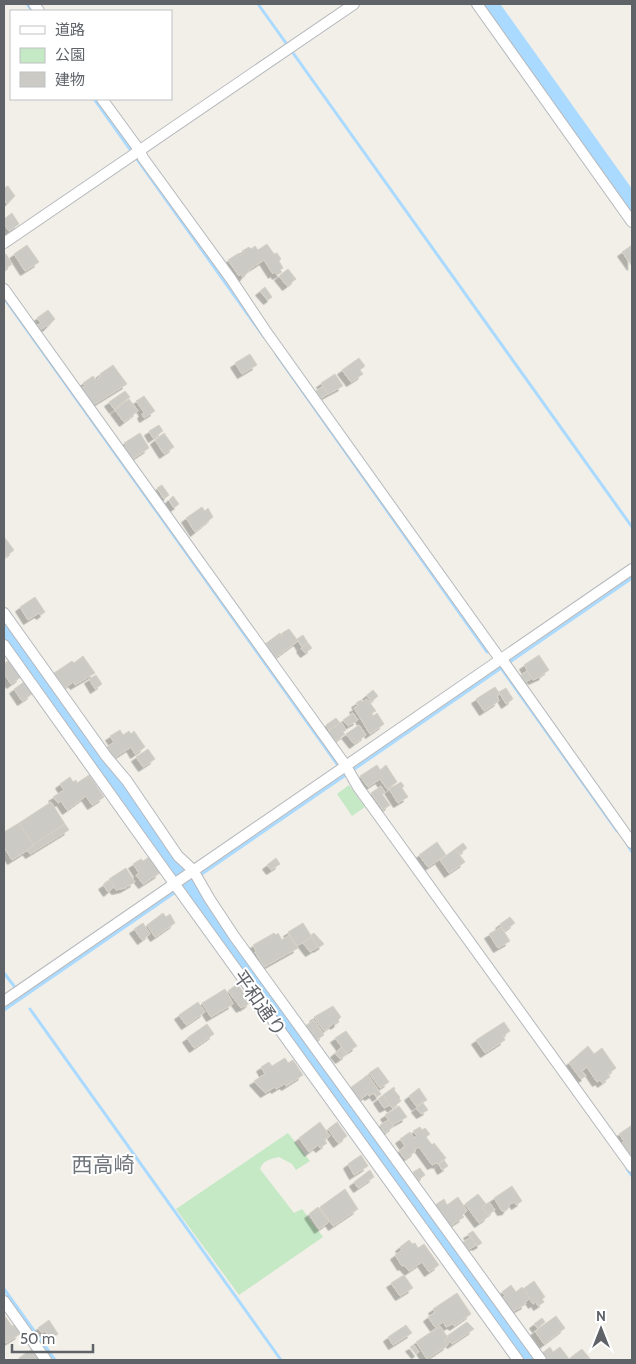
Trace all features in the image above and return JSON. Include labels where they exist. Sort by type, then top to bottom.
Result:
[{"type":"street","points":[[4,243],[354,4]]},
{"type":"street","points":[[477,4],[632,222]]},
{"type":"street","points":[[103,100],[137,153],[143,158],[231,279],[267,333],[632,843]]},
{"type":"street","points":[[4,289],[348,770],[358,787],[632,1167]]},
{"type":"street","points":[[4,1001],[195,875],[348,770],[632,569]]},
{"type":"street","points":[[4,613],[178,856],[195,875],[234,936],[541,1360]]},
{"type":"street","name":"平和通り","points":[[4,645],[518,1360]]},
{"type":"street","points":[[4,1301],[46,1360]]},
{"type":"green space","points":[[349,785],[365,807],[352,816],[337,794]]},
{"type":"green space","points":[[288,1133],[310,1161],[296,1170],[292,1164],[279,1157],[265,1162],[260,1169],[294,1213],[302,1209],[323,1237],[239,1295],[176,1209]]},
{"type":"building","points":[[8,186],[15,196],[7,204],[4,202],[4,188]]},
{"type":"building","points":[[12,213],[19,224],[9,231],[4,224],[4,219]]},
{"type":"building","points":[[267,244],[274,254],[277,253],[281,259],[279,261],[283,268],[280,270],[282,272],[277,275],[275,272],[273,274],[264,260],[250,269],[243,278],[241,274],[239,276],[228,260],[239,253],[241,255],[244,253],[242,251],[249,247],[251,249],[255,246],[258,250]]},
{"type":"building","points":[[27,245],[39,262],[25,271],[14,254]]},
{"type":"building","points":[[632,245],[632,266],[622,252]]},
{"type":"building","points":[[6,254],[12,264],[4,270],[4,255]]},
{"type":"building","points":[[288,269],[296,279],[287,286],[279,276]]},
{"type":"building","points":[[265,287],[272,297],[268,300],[260,291]]},
{"type":"building","points":[[48,310],[55,319],[47,327],[40,330],[36,326],[41,323],[37,318]]},
{"type":"building","points":[[250,354],[257,365],[242,374],[235,363]]},
{"type":"building","points":[[359,358],[365,366],[360,370],[363,374],[351,382],[342,370]]},
{"type":"building","points":[[113,365],[127,384],[93,405],[81,388],[85,386],[83,383],[93,376],[96,380],[101,376],[100,374]]},
{"type":"building","points":[[335,374],[343,386],[328,394],[321,383]]},
{"type":"building","points":[[323,386],[328,394],[321,398],[316,391]]},
{"type":"building","points":[[125,391],[130,397],[114,409],[109,402]]},
{"type":"building","points":[[144,396],[155,411],[144,418],[142,414],[144,412],[136,401]]},
{"type":"building","points":[[129,399],[138,411],[124,422],[115,410]]},
{"type":"building","points":[[159,425],[163,431],[153,438],[149,431]]},
{"type":"building","points":[[140,433],[149,448],[131,460],[123,448],[126,446],[124,443]]},
{"type":"building","points":[[164,433],[174,447],[164,454],[155,440]]},
{"type":"building","points":[[162,485],[169,495],[164,499],[157,488]]},
{"type":"building","points":[[173,496],[179,504],[174,508],[169,500]]},
{"type":"building","points":[[202,507],[205,511],[208,508],[213,517],[195,532],[186,518]]},
{"type":"building","points":[[4,539],[14,550],[4,558]]},
{"type":"building","points":[[35,597],[45,612],[41,615],[39,613],[28,620],[20,607]]},
{"type":"building","points":[[289,629],[298,641],[275,658],[265,644],[280,633],[282,636],[282,633]]},
{"type":"building","points":[[303,635],[308,643],[302,647],[297,639]]},
{"type":"building","points":[[308,643],[312,648],[305,653],[301,648]]},
{"type":"building","points":[[539,655],[549,670],[544,675],[533,680],[524,665]]},
{"type":"building","points":[[83,656],[95,673],[75,685],[73,682],[65,688],[54,673]]},
{"type":"building","points":[[9,660],[21,677],[11,684],[5,675],[4,677],[4,664]]},
{"type":"building","points":[[527,671],[532,678],[526,682],[521,675]]},
{"type":"building","points":[[96,675],[102,684],[95,689],[89,679]]},
{"type":"building","points":[[24,682],[32,694],[22,701],[14,689]]},
{"type":"building","points":[[495,687],[500,694],[497,696],[499,701],[484,711],[476,699]]},
{"type":"building","points":[[506,688],[513,699],[506,704],[499,692]]},
{"type":"building","points":[[373,690],[378,696],[371,702],[367,695]]},
{"type":"building","points":[[367,699],[376,711],[372,713],[373,716],[377,713],[384,724],[370,734],[354,708],[358,706],[356,703]]},
{"type":"building","points":[[353,713],[358,720],[348,726],[343,720]]},
{"type":"building","points":[[336,718],[340,723],[329,730],[326,725]]},
{"type":"building","points":[[341,722],[346,730],[343,732],[345,734],[333,743],[326,733]]},
{"type":"building","points":[[359,725],[366,735],[354,744],[346,734]]},
{"type":"building","points":[[120,730],[123,735],[129,731],[131,734],[134,731],[145,747],[135,754],[131,747],[114,758],[107,747],[114,742],[110,736]]},
{"type":"building","points":[[148,749],[155,759],[143,767],[136,757]]},
{"type":"building","points":[[377,765],[380,770],[386,765],[397,782],[387,789],[380,779],[368,787],[360,776]]},
{"type":"building","points":[[89,775],[104,797],[92,805],[86,796],[67,810],[61,801],[58,803],[53,797],[64,790],[60,784],[70,777],[73,782],[76,780],[77,783]]},
{"type":"building","points":[[401,782],[404,786],[402,788],[408,797],[398,803],[389,789]]},
{"type":"building","points":[[381,786],[385,793],[382,794],[390,805],[383,810],[371,793]]},
{"type":"building","points":[[51,802],[65,824],[33,845],[19,823]]},
{"type":"building","points":[[19,823],[34,846],[12,860],[4,847],[4,832]]},
{"type":"building","points":[[65,824],[69,830],[30,854],[27,850]]},
{"type":"building","points":[[437,842],[446,855],[428,867],[419,855]]},
{"type":"building","points":[[463,843],[467,848],[459,854],[455,849]]},
{"type":"building","points":[[455,849],[465,862],[449,873],[440,860]]},
{"type":"building","points":[[149,857],[160,873],[143,884],[136,875],[139,873],[133,864]]},
{"type":"building","points":[[276,858],[280,864],[271,870],[267,865]]},
{"type":"building","points":[[126,868],[135,882],[125,888],[116,890],[109,879]]},
{"type":"building","points":[[110,880],[114,887],[108,892],[103,885]]},
{"type":"building","points":[[163,913],[166,917],[170,914],[175,923],[155,937],[147,925]]},
{"type":"building","points":[[510,917],[515,923],[504,931],[500,924]]},
{"type":"building","points":[[143,923],[150,934],[142,940],[134,929]]},
{"type":"building","points":[[303,923],[312,937],[297,946],[288,932]]},
{"type":"building","points":[[501,927],[510,941],[498,948],[489,934]]},
{"type":"building","points":[[274,933],[276,935],[278,933],[282,940],[289,935],[298,948],[264,967],[253,945]]},
{"type":"building","points":[[314,933],[324,944],[318,948],[311,935]]},
{"type":"building","points":[[312,937],[318,947],[310,952],[303,943]]},
{"type":"building","points":[[237,984],[251,1002],[241,1008],[228,991]]},
{"type":"building","points":[[225,989],[233,1004],[211,1017],[202,1003]]},
{"type":"building","points":[[198,1002],[205,1012],[186,1025],[179,1015]]},
{"type":"building","points":[[333,1006],[341,1017],[338,1020],[339,1022],[335,1025],[334,1023],[324,1031],[314,1017]]},
{"type":"building","points":[[314,1020],[324,1035],[315,1041],[305,1026]]},
{"type":"building","points":[[504,1022],[510,1031],[503,1036],[505,1040],[485,1053],[476,1040]]},
{"type":"building","points":[[207,1024],[214,1034],[194,1048],[187,1038]]},
{"type":"building","points":[[346,1031],[357,1046],[346,1053],[335,1038]]},
{"type":"building","points":[[588,1046],[594,1054],[602,1048],[616,1068],[608,1074],[610,1077],[602,1083],[600,1080],[597,1082],[587,1067],[582,1071],[586,1076],[581,1079],[569,1063]]},
{"type":"building","points":[[342,1047],[347,1054],[340,1059],[335,1053]]},
{"type":"building","points":[[285,1058],[288,1063],[293,1060],[303,1075],[286,1086],[284,1084],[276,1089],[275,1087],[265,1093],[254,1081],[265,1074],[261,1067],[269,1062],[272,1066]]},
{"type":"building","points":[[378,1067],[389,1082],[380,1088],[369,1073]]},
{"type":"building","points":[[368,1075],[381,1094],[377,1097],[374,1093],[369,1096],[368,1094],[359,1100],[350,1088]]},
{"type":"building","points":[[394,1087],[401,1101],[392,1108],[383,1095]]},
{"type":"building","points":[[419,1088],[427,1100],[416,1106],[409,1096]]},
{"type":"building","points":[[383,1095],[390,1105],[384,1108],[378,1099]]},
{"type":"building","points":[[423,1103],[428,1110],[421,1114],[416,1108]]},
{"type":"building","points":[[399,1106],[407,1117],[392,1125],[385,1115]]},
{"type":"building","points":[[388,1120],[394,1126],[385,1133],[380,1125]]},
{"type":"building","points":[[320,1122],[330,1136],[324,1140],[327,1143],[320,1148],[318,1145],[309,1152],[299,1138]]},
{"type":"building","points":[[337,1122],[347,1136],[338,1143],[328,1129]]},
{"type":"building","points":[[632,1125],[632,1157],[622,1143],[624,1141],[619,1134]]},
{"type":"building","points":[[420,1127],[422,1130],[425,1128],[430,1134],[426,1137],[432,1145],[434,1143],[446,1158],[437,1164],[432,1165],[419,1147],[405,1159],[399,1151],[405,1146],[400,1139],[410,1132],[414,1138],[417,1136],[413,1131]]},
{"type":"building","points":[[361,1155],[368,1166],[354,1175],[348,1164]]},
{"type":"building","points":[[444,1160],[448,1166],[442,1170],[439,1164]]},
{"type":"building","points":[[420,1168],[425,1175],[418,1180],[413,1172]]},
{"type":"building","points":[[370,1170],[374,1177],[358,1188],[354,1182]]},
{"type":"building","points":[[512,1186],[522,1201],[516,1205],[514,1202],[510,1204],[507,1210],[502,1211],[494,1198]]},
{"type":"building","points":[[345,1189],[358,1209],[333,1226],[320,1207]]},
{"type":"building","points":[[478,1194],[486,1204],[482,1207],[489,1216],[479,1223],[465,1204]]},
{"type":"building","points":[[458,1197],[467,1211],[462,1215],[464,1217],[450,1226],[435,1205],[444,1199],[447,1205]]},
{"type":"building","points":[[489,1202],[495,1210],[488,1215],[482,1207]]},
{"type":"building","points":[[318,1207],[329,1222],[319,1229],[309,1214]]},
{"type":"building","points":[[473,1231],[482,1243],[477,1246],[468,1234]]},
{"type":"building","points":[[471,1237],[476,1245],[468,1250],[463,1242]]},
{"type":"building","points":[[409,1240],[412,1244],[415,1243],[418,1248],[424,1244],[439,1265],[429,1272],[422,1262],[409,1271],[404,1265],[402,1266],[395,1255],[402,1250],[400,1247]]},
{"type":"building","points":[[404,1275],[413,1288],[400,1296],[391,1283]]},
{"type":"building","points":[[534,1281],[545,1297],[542,1299],[544,1302],[538,1306],[536,1302],[533,1304],[523,1289]]},
{"type":"building","points":[[511,1285],[516,1292],[522,1287],[530,1298],[525,1302],[526,1304],[512,1312],[502,1298],[505,1296],[502,1292]]},
{"type":"building","points":[[457,1293],[471,1314],[454,1326],[452,1324],[446,1327],[443,1322],[435,1327],[428,1317],[435,1312],[433,1309]]},
{"type":"building","points":[[4,1315],[20,1334],[6,1343],[4,1340]]},
{"type":"building","points":[[556,1316],[565,1328],[544,1344],[535,1331]]},
{"type":"building","points":[[542,1318],[545,1322],[537,1328],[534,1324]]},
{"type":"building","points":[[49,1320],[58,1334],[51,1339],[45,1331],[42,1333],[38,1328]]},
{"type":"building","points":[[467,1322],[474,1329],[452,1344],[450,1342],[447,1345],[444,1340],[448,1338],[447,1336]]},
{"type":"building","points":[[406,1325],[412,1333],[393,1345],[388,1337]]},
{"type":"building","points":[[440,1326],[448,1338],[444,1340],[448,1345],[427,1359],[416,1342]]},
{"type":"building","points":[[414,1345],[419,1352],[416,1354],[410,1347]]},
{"type":"building","points":[[550,1347],[553,1352],[560,1347],[570,1360],[545,1360],[541,1354]]},
{"type":"building","points":[[32,1349],[40,1360],[20,1360],[19,1358]]},
{"type":"building","points":[[582,1349],[591,1360],[570,1360],[570,1358]]},
{"type":"waterway","points":[[27,4],[31,10]]},
{"type":"waterway","points":[[258,4],[632,527]]},
{"type":"waterway","points":[[488,4],[632,206]]},
{"type":"waterway","points":[[95,100],[264,337]]},
{"type":"waterway","points":[[4,298],[337,764]]},
{"type":"waterway","points":[[276,354],[487,652]]},
{"type":"waterway","points":[[4,1010],[632,578]]},
{"type":"waterway","points":[[4,626],[529,1360]]},
{"type":"waterway","points":[[501,668],[617,831]]},
{"type":"waterway","points":[[627,844],[632,852]]},
{"type":"waterway","points":[[4,973],[14,986]]},
{"type":"waterway","points":[[30,1009],[281,1360]]},
{"type":"waterway","points":[[627,1169],[632,1176]]},
{"type":"waterway","points":[[4,1289],[55,1360]]},
{"type":"district","name":"西高崎","points":[[103,1165]]}]
